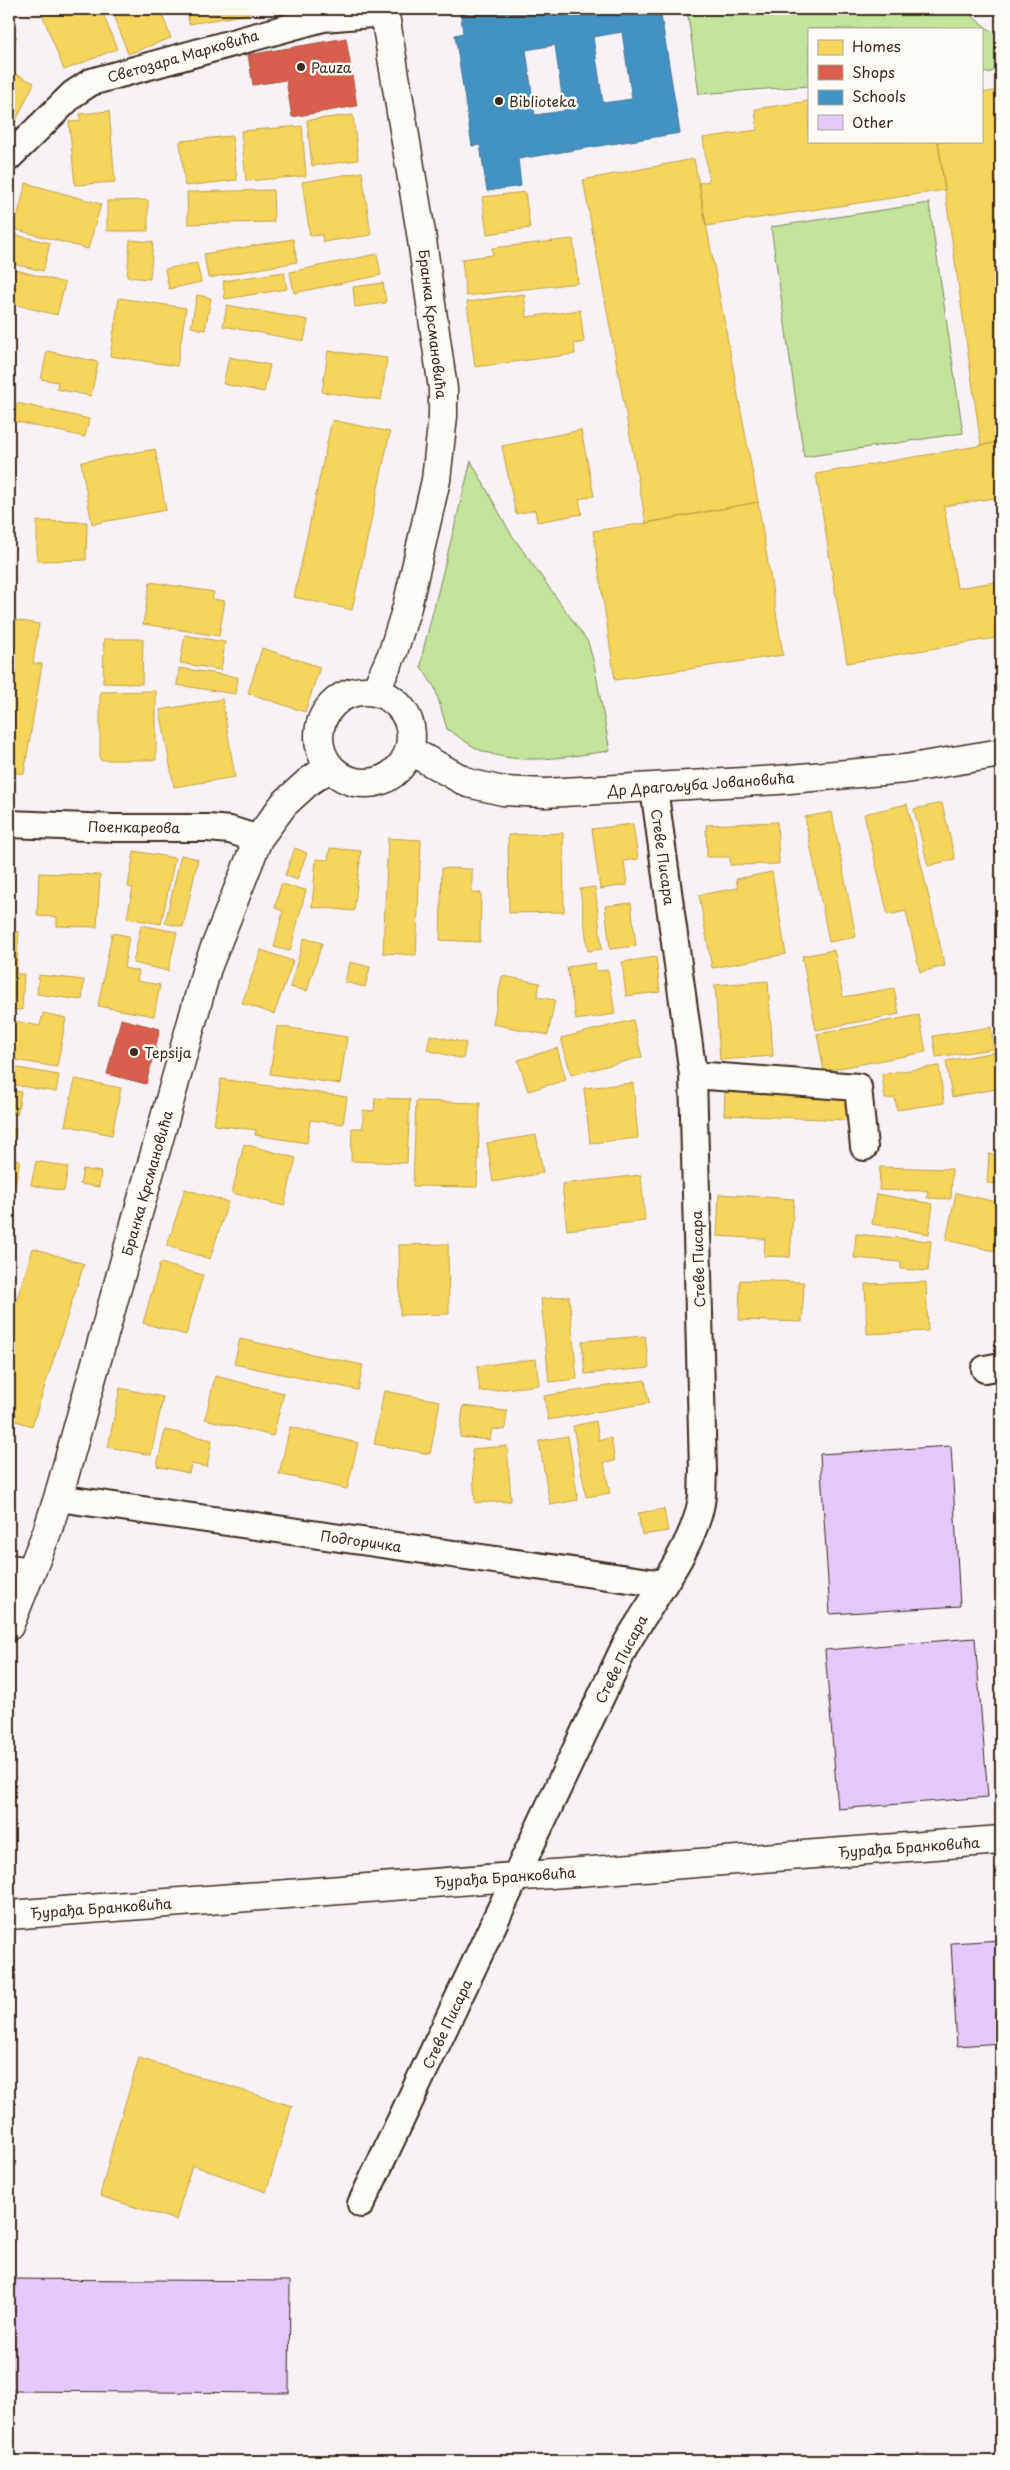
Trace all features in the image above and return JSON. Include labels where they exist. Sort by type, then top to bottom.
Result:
[{"type":"street","name":"Светозара Марковића","points":[[9,157],[73,94],[91,82],[323,18],[384,11]]},
{"type":"street","name":"Бранка Крсмановића","points":[[375,692],[393,652],[407,607],[434,489],[444,416],[443,389],[421,234],[384,11]]},
{"type":"street","points":[[363,690],[387,696],[399,705],[410,726],[409,750],[404,762],[396,771],[374,782],[350,780],[330,767],[321,750],[319,740],[323,718],[339,698],[363,690]]},
{"type":"street","name":"Др Драгољуба Јовановића","points":[[409,750],[468,783],[503,791],[545,793],[654,788],[905,769],[1001,753]]},
{"type":"street","name":"Бранка Крсмановића","points":[[9,1626],[20,1570],[58,1498],[207,968],[258,839],[284,804],[308,782],[330,767]]},
{"type":"street","name":"Стеве Писара","points":[[361,2204],[518,1876],[625,1646],[664,1584],[692,1532],[701,1504],[703,1472],[693,1075],[654,788]]},
{"type":"street","name":"Поенкареова","points":[[9,824],[113,828],[208,828],[230,830],[258,839]]},
{"type":"street","points":[[693,1075],[858,1087],[864,1146]]},
{"type":"street","name":"Подгоричка","points":[[58,1498],[664,1584]]},
{"type":"street","name":"Ђурађа Бранковића","points":[[9,1915],[1001,1840]]},
{"type":"green space","points":[[687,9],[963,9],[1001,39],[1001,62],[992,72],[982,73],[982,28],[808,28],[808,86],[699,94]]},
{"type":"green space","points":[[929,203],[963,433],[804,457],[771,227]]},
{"type":"green space","points":[[471,461],[511,534],[588,642],[594,664],[610,751],[545,759],[512,758],[480,750],[447,729],[435,688],[421,667],[423,651]]},
{"type":"building: Homes","points":[[40,9],[101,9],[117,49],[64,70]]},
{"type":"building: Homes","points":[[112,9],[160,9],[171,38],[128,54]]},
{"type":"building: Homes","points":[[187,9],[248,9],[249,14],[189,24]]},
{"type":"building: Homes","points":[[9,30],[17,37],[9,46]]},
{"type":"building: Homes","points":[[9,71],[34,83],[10,133],[9,132]]},
{"type":"building: Homes","points":[[994,91],[1001,138],[1001,442],[981,445],[938,142],[982,142],[982,93]]},
{"type":"building: Homes","points":[[808,101],[808,142],[938,142],[945,190],[706,226],[699,183],[709,181],[703,138],[757,130],[755,109]]},
{"type":"building: Homes","points":[[109,111],[115,182],[75,185],[69,122],[80,121],[80,114]]},
{"type":"building: Homes","points":[[353,115],[358,160],[312,166],[307,120]]},
{"type":"building: Homes","points":[[302,126],[306,176],[246,181],[241,131]]},
{"type":"building: Homes","points":[[232,136],[237,180],[185,186],[180,141]]},
{"type":"building: Homes","points":[[694,159],[758,502],[646,523],[583,180]]},
{"type":"building: Homes","points":[[362,172],[371,235],[323,242],[322,235],[310,236],[302,182]]},
{"type":"building: Homes","points":[[26,183],[101,204],[88,249],[14,229]]},
{"type":"building: Homes","points":[[273,190],[274,222],[188,224],[187,192]]},
{"type":"building: Homes","points":[[525,192],[530,228],[487,234],[482,197]]},
{"type":"building: Homes","points":[[148,200],[148,231],[107,231],[107,201]]},
{"type":"building: Homes","points":[[12,234],[50,243],[43,271],[14,264],[16,258],[9,256]]},
{"type":"building: Homes","points":[[293,239],[297,262],[208,278],[204,254]]},
{"type":"building: Homes","points":[[573,239],[578,283],[466,296],[462,259],[493,255],[492,248]]},
{"type":"building: Homes","points":[[130,240],[153,242],[150,279],[127,277]]},
{"type":"building: Homes","points":[[377,254],[381,275],[294,293],[290,272]]},
{"type":"building: Homes","points":[[197,263],[201,282],[169,289],[165,269]]},
{"type":"building: Homes","points":[[9,268],[65,283],[57,315],[9,303]]},
{"type":"building: Homes","points":[[284,272],[287,289],[225,299],[223,281]]},
{"type":"building: Homes","points":[[383,283],[386,303],[355,307],[353,287]]},
{"type":"building: Homes","points":[[524,294],[527,317],[580,310],[584,342],[574,344],[575,354],[475,367],[467,302]]},
{"type":"building: Homes","points":[[197,295],[211,298],[205,330],[191,327]]},
{"type":"building: Homes","points":[[119,298],[186,308],[177,366],[110,356]]},
{"type":"building: Homes","points":[[227,305],[308,320],[304,341],[223,326]]},
{"type":"building: Homes","points":[[47,351],[98,362],[91,396],[57,389],[58,382],[41,379]]},
{"type":"building: Homes","points":[[328,351],[387,358],[381,400],[322,392]]},
{"type":"building: Homes","points":[[229,357],[270,365],[264,392],[223,384]]},
{"type":"building: Homes","points":[[17,403],[89,419],[85,437],[13,421]]},
{"type":"building: Homes","points":[[332,420],[390,432],[352,610],[294,597]]},
{"type":"building: Homes","points":[[581,430],[594,496],[579,499],[582,514],[537,522],[535,510],[516,514],[502,446]]},
{"type":"building: Homes","points":[[1001,442],[1001,497],[944,506],[957,588],[1001,581],[1001,637],[847,663],[816,474]]},
{"type":"building: Homes","points":[[155,449],[166,510],[92,524],[81,462]]},
{"type":"building: Homes","points":[[758,502],[783,655],[615,680],[593,531]]},
{"type":"building: Homes","points":[[37,521],[87,522],[86,560],[37,561]]},
{"type":"building: Homes","points":[[150,582],[214,592],[212,599],[225,601],[219,636],[143,624]]},
{"type":"building: Homes","points":[[9,619],[39,624],[33,663],[42,664],[24,774],[9,772]]},
{"type":"building: Homes","points":[[185,635],[225,642],[221,670],[180,663]]},
{"type":"building: Homes","points":[[104,639],[143,639],[142,684],[103,683]]},
{"type":"building: Homes","points":[[262,648],[320,667],[305,712],[248,693]]},
{"type":"building: Homes","points":[[179,668],[238,677],[236,694],[177,685]]},
{"type":"building: Homes","points":[[156,691],[156,760],[100,760],[100,692]]},
{"type":"building: Homes","points":[[222,699],[235,777],[174,787],[160,710]]},
{"type":"building: Homes","points":[[942,803],[955,859],[928,866],[914,809]]},
{"type":"building: Homes","points":[[907,804],[945,966],[920,972],[906,911],[888,915],[864,814]]},
{"type":"building: Homes","points":[[832,812],[856,937],[829,942],[805,817]]},
{"type":"building: Homes","points":[[777,822],[779,864],[730,865],[730,857],[707,857],[706,825]]},
{"type":"building: Homes","points":[[633,824],[638,859],[624,861],[627,885],[600,889],[592,829]]},
{"type":"building: Homes","points":[[563,833],[564,912],[509,913],[508,835]]},
{"type":"building: Homes","points":[[388,838],[421,840],[416,955],[383,953]]},
{"type":"building: Homes","points":[[295,848],[307,853],[297,880],[285,875]]},
{"type":"building: Homes","points":[[330,848],[361,851],[354,911],[312,907],[316,859],[328,860]]},
{"type":"building: Homes","points":[[134,851],[175,858],[161,924],[127,918],[133,888],[128,887]]},
{"type":"building: Homes","points":[[181,855],[198,859],[183,927],[165,923]]},
{"type":"building: Homes","points":[[442,868],[472,869],[472,893],[481,893],[480,942],[440,940]]},
{"type":"building: Homes","points":[[772,872],[786,954],[712,968],[699,895],[738,888],[736,879]]},
{"type":"building: Homes","points":[[39,873],[100,875],[97,927],[57,926],[57,917],[37,916]]},
{"type":"building: Homes","points":[[281,884],[306,890],[290,951],[274,947],[283,911],[275,908]]},
{"type":"building: Homes","points":[[595,887],[602,949],[588,951],[580,889]]},
{"type":"building: Homes","points":[[631,903],[636,946],[610,949],[605,906]]},
{"type":"building: Homes","points":[[141,925],[177,932],[168,971],[133,963]]},
{"type":"building: Homes","points":[[9,931],[19,932],[16,974],[24,974],[22,1010],[9,1009]]},
{"type":"building: Homes","points":[[112,933],[129,936],[124,968],[139,971],[137,981],[160,985],[154,1016],[98,1006]]},
{"type":"building: Homes","points":[[304,938],[322,943],[307,991],[290,987]]},
{"type":"building: Homes","points":[[261,950],[293,961],[274,1014],[242,1003]]},
{"type":"building: Homes","points":[[834,950],[843,997],[894,988],[899,1014],[816,1030],[802,956]]},
{"type":"building: Homes","points":[[656,957],[660,992],[626,996],[622,962]]},
{"type":"building: Homes","points":[[350,962],[370,967],[365,987],[345,982]]},
{"type":"building: Homes","points":[[595,963],[596,971],[608,970],[615,1014],[576,1020],[567,967]]},
{"type":"building: Homes","points":[[39,975],[84,980],[82,1000],[37,994]]},
{"type":"building: Homes","points":[[502,976],[540,983],[537,997],[555,1000],[548,1035],[493,1024]]},
{"type":"building: Homes","points":[[768,981],[773,1056],[720,1060],[715,985]]},
{"type":"building: Homes","points":[[43,1013],[66,1018],[57,1067],[9,1059],[9,1020],[40,1026]]},
{"type":"building: Homes","points":[[919,1015],[926,1052],[824,1071],[817,1034]]},
{"type":"building: Homes","points":[[633,1020],[642,1057],[571,1075],[561,1038]]},
{"type":"building: Homes","points":[[277,1026],[347,1037],[340,1084],[270,1074]]},
{"type":"building: Homes","points":[[991,1027],[994,1049],[936,1057],[933,1036]]},
{"type":"building: Homes","points":[[430,1035],[466,1043],[463,1059],[427,1050]]},
{"type":"building: Homes","points":[[557,1048],[566,1080],[528,1091],[518,1060]]},
{"type":"building: Homes","points":[[1001,1051],[1001,1088],[952,1097],[946,1061]]},
{"type":"building: Homes","points":[[939,1066],[944,1103],[897,1110],[895,1098],[885,1099],[882,1074]]},
{"type":"building: Homes","points":[[12,1067],[59,1075],[56,1092],[9,1084]]},
{"type":"building: Homes","points":[[75,1079],[121,1088],[112,1135],[65,1125]]},
{"type":"building: Homes","points":[[221,1079],[347,1097],[343,1124],[310,1120],[307,1143],[255,1135],[256,1130],[214,1125]]},
{"type":"building: Homes","points":[[633,1083],[638,1138],[590,1143],[584,1088]]},
{"type":"building: Homes","points":[[9,1090],[21,1092],[17,1115],[9,1113]]},
{"type":"building: Homes","points":[[725,1092],[848,1097],[847,1120],[724,1115]]},
{"type":"building: Homes","points":[[375,1098],[410,1099],[407,1163],[351,1161],[352,1128],[363,1128],[363,1110],[374,1111]]},
{"type":"building: Homes","points":[[416,1101],[480,1103],[477,1187],[413,1186]]},
{"type":"building: Homes","points":[[9,1128],[16,1129],[11,1152],[9,1151]]},
{"type":"building: Homes","points":[[536,1135],[543,1173],[493,1182],[487,1143]]},
{"type":"building: Homes","points":[[244,1144],[296,1158],[284,1206],[232,1193]]},
{"type":"building: Homes","points":[[989,1154],[1001,1155],[1001,1184],[987,1183]]},
{"type":"building: Homes","points":[[9,1158],[20,1160],[12,1201],[9,1200]]},
{"type":"building: Homes","points":[[36,1161],[68,1167],[64,1191],[31,1185]]},
{"type":"building: Homes","points":[[880,1167],[952,1169],[951,1199],[927,1198],[928,1191],[879,1190]]},
{"type":"building: Homes","points":[[83,1169],[101,1172],[99,1187],[80,1184]]},
{"type":"building: Homes","points":[[641,1175],[645,1221],[567,1230],[562,1184]]},
{"type":"building: Homes","points":[[185,1189],[228,1202],[210,1259],[167,1246]]},
{"type":"building: Homes","points":[[956,1193],[1001,1203],[999,1252],[946,1240]]},
{"type":"building: Homes","points":[[719,1194],[794,1199],[790,1257],[764,1256],[765,1239],[717,1236]]},
{"type":"building: Homes","points":[[877,1194],[933,1204],[929,1234],[872,1224]]},
{"type":"building: Homes","points":[[856,1234],[931,1241],[928,1271],[901,1269],[901,1262],[854,1258]]},
{"type":"building: Homes","points":[[448,1244],[449,1314],[400,1315],[399,1245]]},
{"type":"building: Homes","points":[[33,1248],[84,1264],[32,1426],[9,1419],[9,1324]]},
{"type":"building: Homes","points":[[160,1263],[203,1275],[186,1335],[143,1323]]},
{"type":"building: Homes","points":[[740,1280],[804,1282],[802,1322],[739,1320]]},
{"type":"building: Homes","points":[[926,1282],[928,1331],[867,1334],[865,1284]]},
{"type":"building: Homes","points":[[569,1296],[577,1379],[549,1382],[541,1299]]},
{"type":"building: Homes","points":[[645,1336],[649,1368],[585,1374],[582,1341]]},
{"type":"building: Homes","points":[[240,1339],[363,1365],[358,1390],[234,1364]]},
{"type":"building: Homes","points":[[536,1359],[539,1385],[480,1392],[477,1366]]},
{"type":"building: Homes","points":[[215,1376],[284,1393],[273,1436],[205,1419]]},
{"type":"building: Homes","points":[[645,1380],[649,1403],[548,1420],[544,1396]]},
{"type":"building: Homes","points":[[120,1388],[163,1397],[151,1455],[108,1447]]},
{"type":"building: Homes","points":[[384,1391],[440,1401],[430,1454],[374,1444]]},
{"type":"building: Homes","points":[[463,1406],[507,1411],[505,1430],[492,1429],[490,1440],[460,1437]]},
{"type":"building: Homes","points":[[596,1421],[599,1440],[611,1438],[615,1461],[604,1463],[610,1493],[586,1497],[573,1426]]},
{"type":"building: Homes","points":[[290,1427],[358,1443],[347,1489],[279,1474]]},
{"type":"building: Homes","points":[[165,1430],[212,1440],[207,1467],[191,1464],[189,1473],[157,1466]]},
{"type":"building: Homes","points":[[568,1436],[578,1500],[550,1505],[539,1441]]},
{"type":"building: Homes","points":[[507,1446],[511,1501],[475,1503],[472,1449]]},
{"type":"building: Homes","points":[[664,1509],[668,1531],[642,1535],[638,1513]]},
{"type":"building: Homes","points":[[139,2058],[292,2106],[266,2192],[192,2165],[176,2220],[100,2196],[115,2137]]},
{"type":"building: Shops","name":"Pauza","points":[[346,38],[357,106],[292,117],[286,80],[253,85],[248,55]]},
{"type":"building: Shops","name":"Tepsija","points":[[121,1019],[160,1029],[146,1084],[107,1074]]},
{"type":"building: Schools","name":"Biblioteka","points":[[460,9],[660,9],[680,133],[518,159],[521,186],[487,191],[480,145],[472,146],[455,35],[463,33]],"holes":[[[622,32],[632,99],[603,103],[593,37]],[[555,45],[564,111],[535,115],[526,50]]]},
{"type":"building: Other","points":[[951,1446],[960,1606],[830,1614],[820,1454]]},
{"type":"building: Other","points":[[975,1638],[988,1797],[838,1809],[825,1650]]},
{"type":"building: Other","points":[[1001,1940],[1001,2043],[957,2046],[951,1943]]},
{"type":"building: Other","points":[[9,2279],[290,2281],[289,2393],[9,2391]]},
{"type":"railway","points":[[710,2461],[888,2457],[1001,2461]]},
{"type":"place","name":"Pauza","points":[[301,67]]},
{"type":"place","name":"Biblioteka","points":[[499,101]]},
{"type":"place","name":"Tepsija","points":[[134,1052]]}]
